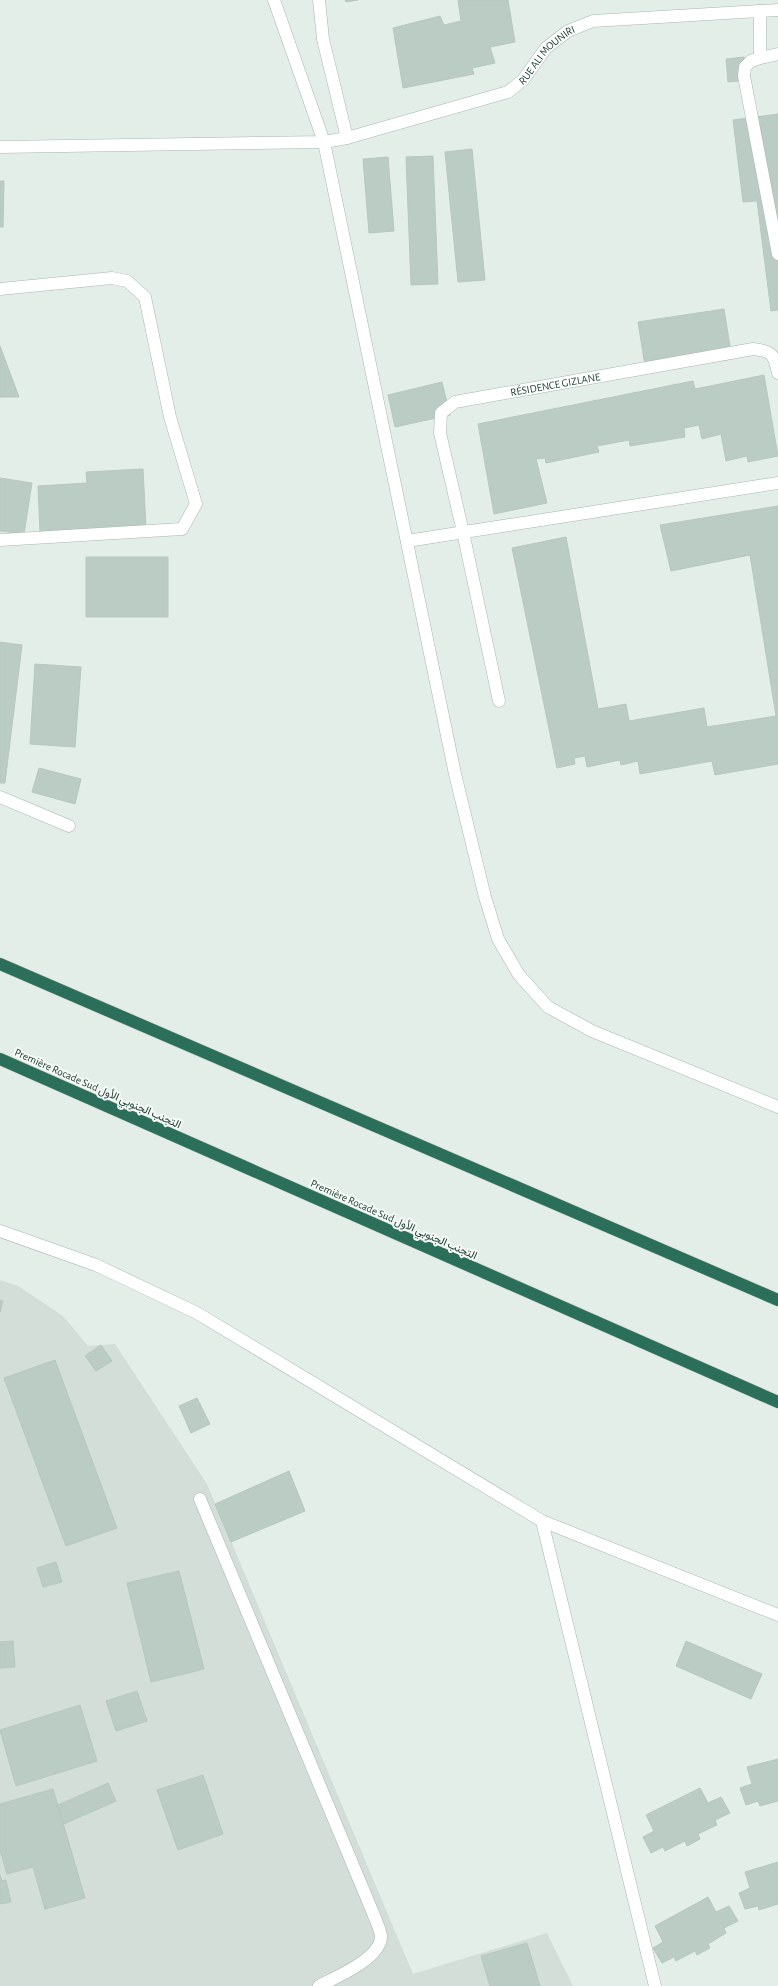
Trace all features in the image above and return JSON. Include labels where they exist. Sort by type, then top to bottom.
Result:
[{"type":"highway","points":[[0,964],[778,1300]]},
{"type":"highway","name":"Première Rocade Sud التجنب الجنوبي الأول","points":[[0,1060],[778,1402]]},
{"type":"street","points":[[274,0],[324,142],[455,774],[485,897],[498,939],[519,976],[548,1007],[592,1031],[778,1107]]},
{"type":"street","points":[[319,0],[323,39],[347,138]]},
{"type":"street","name":"RUE ALI MOUNIRI","points":[[0,148],[324,142],[347,138],[508,92],[523,80],[546,48],[568,31],[593,21],[778,10]]},
{"type":"street","points":[[760,11],[760,58]]},
{"type":"street","points":[[778,54],[751,61],[746,67],[744,76],[778,254]]},
{"type":"street","points":[[0,289],[112,278],[127,281],[145,297],[170,417],[196,504],[182,529],[0,540]]},
{"type":"street","name":"RÉSIDENCE GIZLANE","points":[[499,701],[440,433],[441,413],[455,402],[753,349],[770,353],[775,358],[778,373]]},
{"type":"street","points":[[407,541],[778,483]]},
{"type":"street","points":[[0,797],[69,826]]},
{"type":"street","points":[[0,1231],[96,1265],[197,1313],[542,1521],[778,1615]]},
{"type":"street","points":[[200,1499],[370,1906],[380,1937],[375,1951],[360,1964],[319,1986]]},
{"type":"street","points":[[542,1521],[655,1986]]},
{"type":"shaded area","points":[[0,1280],[18,1286],[63,1316],[88,1346],[115,1344],[207,1484],[413,1974],[547,1933],[573,1986],[0,1986]]},
{"type":"building","points":[[345,0],[358,0],[346,2]]},
{"type":"building","points":[[458,0],[508,0],[515,42],[490,47],[495,63],[472,68],[474,74],[403,88],[393,28],[440,16],[444,25],[461,21]]},
{"type":"building","points":[[744,57],[747,80],[728,82],[726,59]]},
{"type":"building","points":[[778,114],[778,310],[771,311],[757,201],[743,202],[733,120]]},
{"type":"building","points":[[472,149],[485,280],[458,282],[445,152]]},
{"type":"building","points":[[433,156],[438,284],[411,285],[406,157]]},
{"type":"building","points":[[388,157],[394,231],[369,233],[363,159]]},
{"type":"building","points":[[0,181],[4,181],[3,227],[0,227]]},
{"type":"building","points":[[724,309],[732,359],[646,372],[638,322]]},
{"type":"building","points":[[0,346],[19,397],[0,397]]},
{"type":"building","points":[[764,375],[778,456],[748,462],[747,456],[726,461],[721,434],[702,439],[699,425],[684,428],[685,437],[630,446],[629,440],[597,446],[599,452],[546,463],[545,458],[536,459],[547,503],[494,514],[478,424],[693,381],[695,389]]},
{"type":"building","points":[[442,382],[450,415],[395,427],[388,395]]},
{"type":"building","points":[[143,469],[146,527],[40,533],[38,486],[87,483],[86,472]]},
{"type":"building","points":[[0,478],[32,483],[24,534],[0,531]]},
{"type":"building","points":[[778,506],[778,764],[715,775],[712,761],[640,774],[638,761],[621,765],[620,760],[587,767],[585,756],[574,758],[575,764],[557,768],[512,548],[566,537],[598,709],[626,704],[629,721],[704,708],[707,727],[776,716],[750,555],[671,571],[660,525]]},
{"type":"building","points":[[86,557],[168,557],[168,617],[86,617]]},
{"type":"building","points":[[0,642],[22,645],[5,783],[0,783]]},
{"type":"building","points":[[35,664],[81,667],[75,747],[30,744]]},
{"type":"building","points":[[39,768],[81,779],[75,804],[32,792]]},
{"type":"building","points":[[0,1300],[3,1301],[0,1312]]},
{"type":"building","points":[[101,1345],[112,1361],[96,1371],[85,1356]]},
{"type":"building","points":[[55,1360],[117,1528],[66,1546],[4,1378]]},
{"type":"building","points":[[197,1398],[210,1424],[191,1433],[179,1406]]},
{"type":"building","points":[[289,1471],[305,1511],[231,1542],[215,1504]]},
{"type":"building","points":[[56,1562],[62,1582],[43,1587],[37,1568]]},
{"type":"building","points":[[179,1571],[204,1669],[151,1682],[127,1583]]},
{"type":"building","points":[[13,1641],[15,1667],[0,1668],[0,1642]]},
{"type":"building","points":[[686,1641],[762,1674],[751,1699],[676,1666]]},
{"type":"building","points":[[137,1691],[147,1721],[116,1731],[106,1701]]},
{"type":"building","points":[[80,1705],[97,1761],[16,1786],[0,1730]]},
{"type":"building","points":[[778,1759],[778,1801],[760,1806],[758,1801],[746,1805],[740,1788],[752,1784],[747,1767]]},
{"type":"building","points":[[203,1775],[223,1834],[178,1850],[157,1790]]},
{"type":"building","points":[[108,1783],[116,1801],[64,1824],[56,1806]]},
{"type":"building","points":[[700,1788],[708,1803],[721,1797],[730,1813],[715,1820],[717,1825],[698,1834],[700,1839],[687,1846],[685,1841],[665,1851],[663,1847],[651,1853],[643,1837],[654,1831],[646,1815]]},
{"type":"building","points":[[53,1789],[85,1898],[45,1909],[33,1867],[7,1874],[0,1850],[0,1804]]},
{"type":"building","points":[[778,1862],[778,1904],[759,1910],[758,1906],[745,1909],[739,1893],[750,1888],[745,1872]]},
{"type":"building","points":[[0,1875],[2,1881],[6,1880],[11,1902],[0,1904]]},
{"type":"building","points":[[708,1897],[716,1912],[729,1906],[738,1921],[724,1928],[726,1933],[708,1944],[710,1948],[697,1955],[695,1951],[676,1961],[674,1957],[662,1963],[653,1948],[663,1942],[655,1926]]},
{"type":"building","points":[[527,1943],[540,1986],[490,1986],[481,1956]]}]
